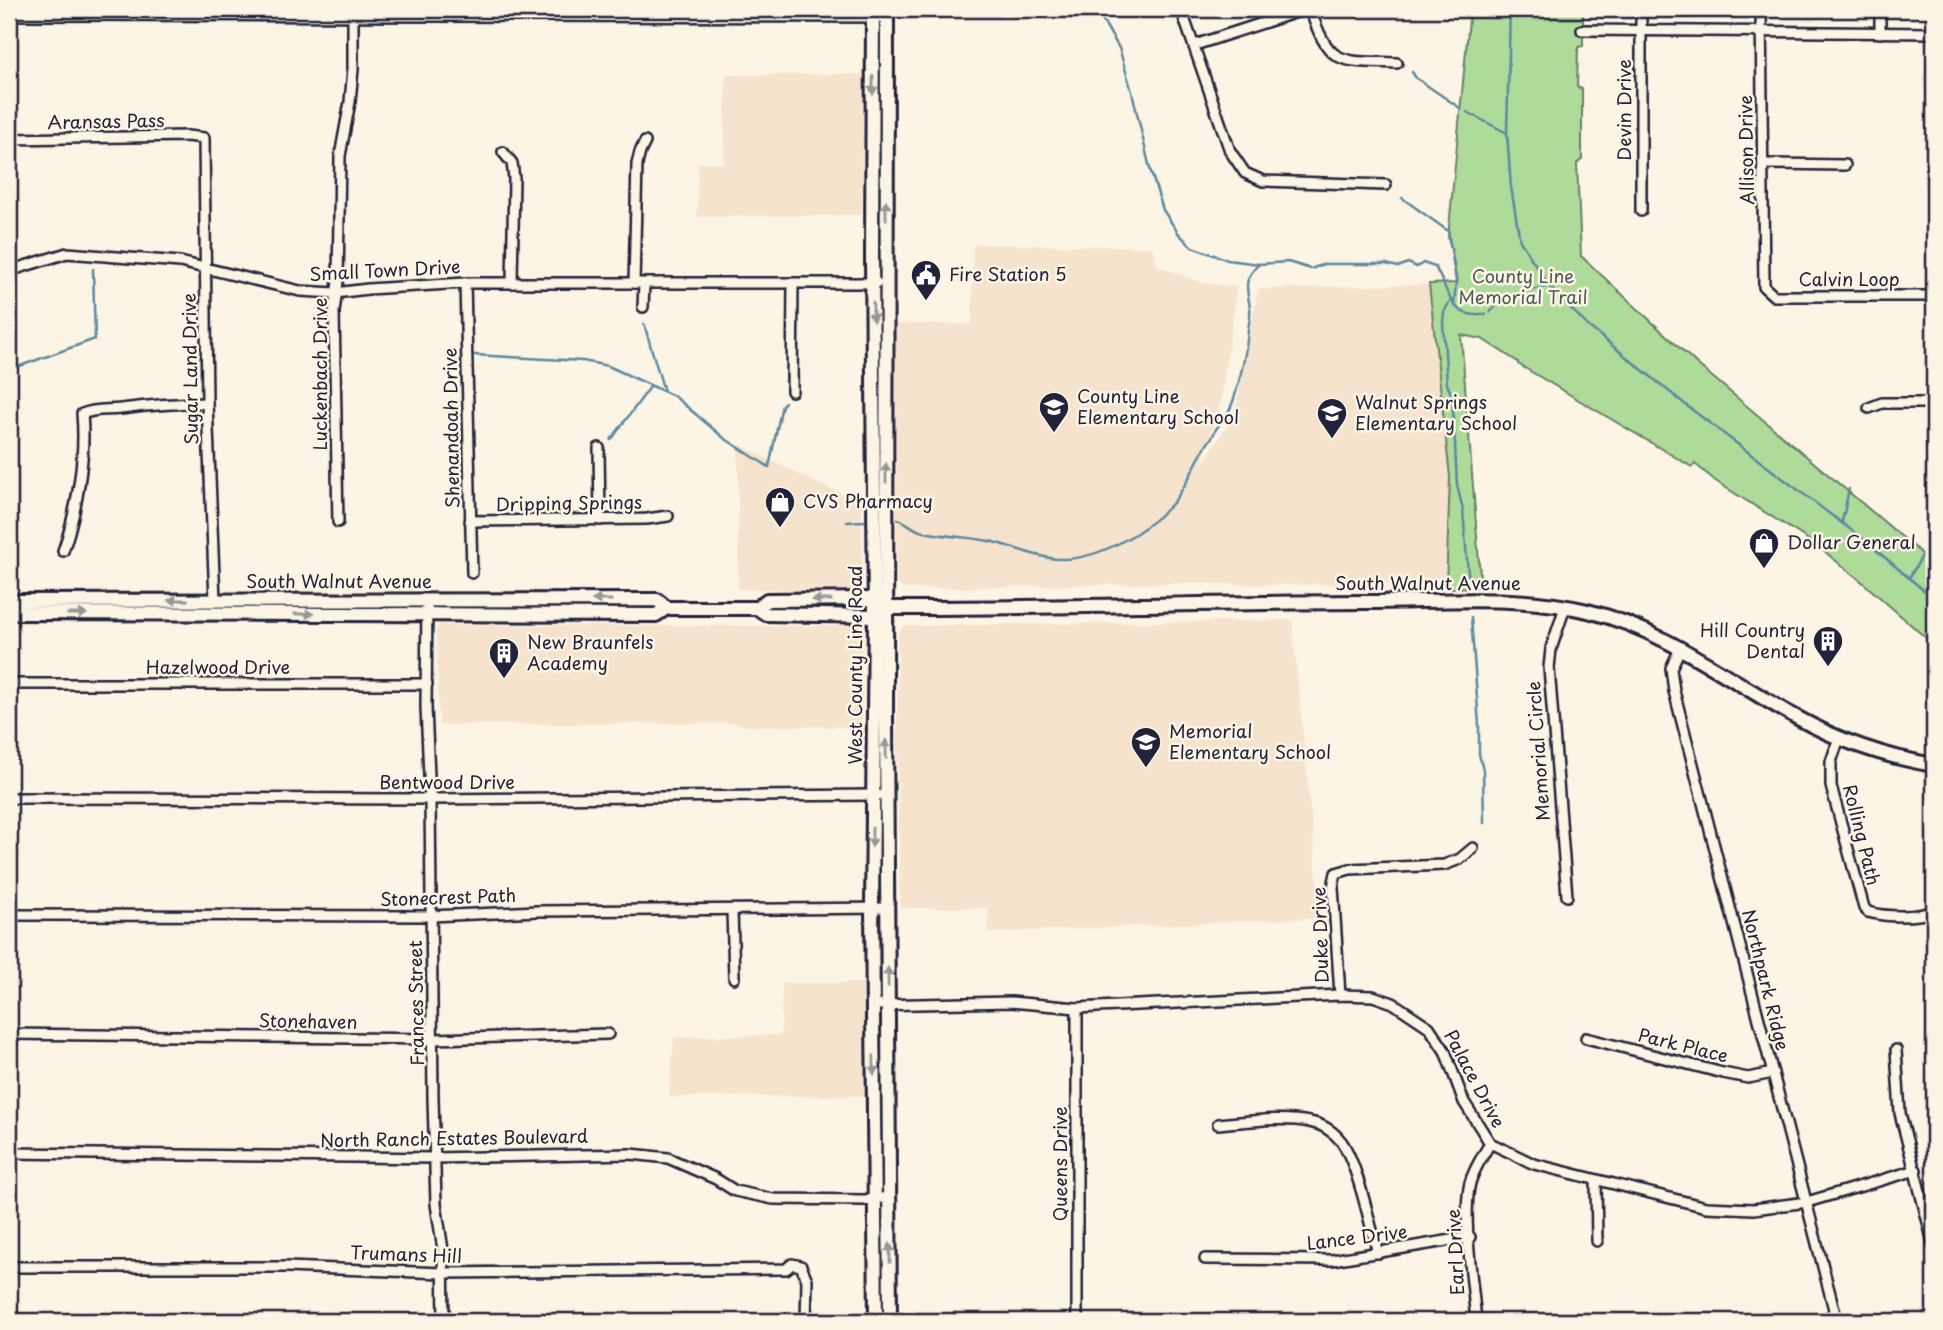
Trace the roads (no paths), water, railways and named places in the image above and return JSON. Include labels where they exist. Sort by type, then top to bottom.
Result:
[{"type":"street","points":[[1181,9],[1230,151],[1245,173],[1263,181],[1273,182],[1386,185]]},
{"type":"street","points":[[1195,45],[1308,9],[1321,38],[1335,54],[1354,62],[1397,64]]},
{"type":"street","name":"Devin Drive","points":[[1641,9],[1641,211]]},
{"type":"street","name":"Allison Drive","points":[[1761,9],[1764,164],[1762,278],[1766,291]]},
{"type":"street","points":[[1880,9],[1880,33]]},
{"type":"street","points":[[9,15],[42,12],[286,12],[352,16],[408,12],[887,13]]},
{"type":"street","name":"West County Line Road","points":[[873,13],[886,608],[880,795],[872,908],[876,1321]]},
{"type":"street","name":"West County Line Road","points":[[887,13],[879,283],[875,617],[880,795],[887,908],[890,1321]]},
{"type":"street","name":"Luckenbach Drive","points":[[338,522],[334,312],[337,293],[340,156],[350,102],[352,16]]},
{"type":"street","points":[[1582,30],[1934,33]]},
{"type":"street","name":"Aransas Pass","points":[[9,139],[204,138]]},
{"type":"street","name":"Sugar Land Drive","points":[[204,138],[207,403],[215,600]]},
{"type":"street","points":[[643,307],[639,284],[637,164],[645,142]]},
{"type":"street","points":[[503,152],[512,163],[513,170],[512,283]]},
{"type":"street","points":[[1764,164],[1845,165]]},
{"type":"street","name":"Small Town Drive","points":[[9,270],[66,253],[180,262],[300,291],[337,293],[466,283],[879,283]]},
{"type":"street","name":"Shenandoah Drive","points":[[466,283],[472,573]]},
{"type":"street","points":[[792,391],[793,284]]},
{"type":"street","name":"Calvin Loop","points":[[1766,291],[1778,296],[1934,296]]},
{"type":"street","points":[[62,551],[72,524],[84,434],[82,414],[98,409],[118,410],[170,402],[207,403]]},
{"type":"street","points":[[1869,408],[1882,402],[1934,403]]},
{"type":"street","points":[[599,448],[600,520]]},
{"type":"street","name":"Dripping Springs","points":[[470,521],[600,520],[668,516]]},
{"type":"street","name":"Frances Street","points":[[427,600],[436,1204],[443,1250],[444,1321]]},
{"type":"street","name":"South Walnut Avenue","points":[[9,601],[657,600],[667,608]]},
{"type":"street","name":"South Walnut Avenue","points":[[757,608],[767,600],[875,600]]},
{"type":"street","points":[[875,600],[886,608],[875,617]]},
{"type":"street","name":"South Walnut Avenue","points":[[886,608],[1007,609],[1209,602],[1509,600],[1565,607],[1612,619],[1681,647],[1792,715],[1839,738],[1895,757],[1934,765]]},
{"type":"street","name":"Memorial Circle","points":[[1565,607],[1550,649],[1549,668],[1567,896]]},
{"type":"street","name":"South Walnut Avenue","points":[[9,613],[656,615],[667,608],[757,608],[766,614],[875,617]]},
{"type":"street","name":"Northpark Ridge","points":[[1681,647],[1671,668],[1674,691],[1836,1317]]},
{"type":"street","name":"Hazelwood Drive","points":[[9,684],[427,684]]},
{"type":"street","name":"Rolling Path","points":[[1839,738],[1831,762],[1831,786],[1864,908],[1868,912],[1879,914],[1920,915],[1934,911]]},
{"type":"street","name":"Bentwood Drive","points":[[9,798],[430,799],[880,795]]},
{"type":"street","name":"Duke Drive","points":[[1339,995],[1333,887],[1336,873],[1350,869],[1444,865],[1460,859],[1473,848]]},
{"type":"street","name":"Stonecrest Path","points":[[9,915],[431,916],[537,911],[887,908]]},
{"type":"street","points":[[732,910],[734,978]]},
{"type":"street","name":"Palace Drive","points":[[873,1005],[1011,1002],[1077,1008],[1339,995],[1373,996],[1393,1003],[1429,1027],[1444,1051],[1470,1112],[1490,1143],[1534,1164],[1706,1208],[1754,1209],[1807,1202],[1916,1170]]},
{"type":"street","name":"Queens Drive","points":[[1077,1008],[1077,1321]]},
{"type":"street","name":"Stonehaven","points":[[9,1034],[434,1039],[608,1034]]},
{"type":"street","name":"Park Place","points":[[1586,1038],[1748,1078],[1773,1073]]},
{"type":"street","points":[[1896,1050],[1900,1113],[1934,1246]]},
{"type":"street","points":[[1218,1124],[1297,1120],[1331,1131],[1340,1140],[1351,1160],[1378,1253]]},
{"type":"street","name":"Earl Drive","points":[[1476,1321],[1468,1204],[1475,1169],[1490,1143]]},
{"type":"street","name":"North Ranch Estates Boulevard","points":[[9,1153],[436,1158],[585,1153],[645,1155],[679,1162],[734,1191],[772,1199],[890,1197]]},
{"type":"street","points":[[1596,1181],[1597,1241]]},
{"type":"street","name":"Lance Drive","points":[[1205,1259],[1319,1261],[1470,1237]]},
{"type":"street","name":"Trumans Hill","points":[[9,1267],[286,1267],[443,1273],[786,1269],[792,1264],[801,1266],[807,1280],[806,1321]]},
{"type":"street","points":[[1820,1321],[1836,1317]]},
{"type":"street","points":[[806,1321],[812,1321]]},
{"type":"waterway","points":[[1096,9],[1119,48],[1163,210],[1179,234],[1192,247],[1228,260],[1259,264],[1288,262],[1311,269],[1324,264],[1386,264],[1398,267],[1408,263],[1417,267],[1423,263],[1435,267],[1457,308],[1464,313],[1486,314]]},
{"type":"waterway","points":[[1510,9],[1507,133],[1511,187],[1520,241],[1549,286],[1588,326],[1691,409],[1863,539],[1934,599]]},
{"type":"waterway","points":[[1412,72],[1416,78],[1460,108]]},
{"type":"waterway","points":[[1467,112],[1507,133]]},
{"type":"waterway","points":[[1402,198],[1448,231],[1456,281],[1454,306]]},
{"type":"waterway","points":[[897,519],[920,531],[989,541],[1057,559],[1104,550],[1147,526],[1177,497],[1230,409],[1239,381],[1247,338],[1250,313],[1248,280],[1259,264]]},
{"type":"waterway","points":[[9,370],[95,339],[93,269]]},
{"type":"waterway","points":[[1490,312],[1506,296],[1549,286]]},
{"type":"waterway","points":[[1450,301],[1444,312],[1443,322],[1447,384],[1452,396],[1457,485],[1463,510],[1469,584]]},
{"type":"waterway","points":[[644,324],[664,391]]},
{"type":"waterway","points":[[475,355],[583,361],[608,366],[674,396],[724,438],[769,467],[782,405],[785,402]]},
{"type":"waterway","points":[[611,440],[650,387]]},
{"type":"waterway","points":[[1842,522],[1849,489]]},
{"type":"waterway","points":[[847,522],[864,521]]},
{"type":"waterway","points":[[1909,578],[1922,556]]},
{"type":"waterway","points":[[1471,617],[1479,754],[1483,770],[1484,823]]},
{"type":"place","name":"Fire Station 5","points":[[926,302]]},
{"type":"place","name":"County Line Elementary School","points":[[1054,434]]},
{"type":"place","name":"Walnut Springs Elementary School","points":[[1332,440]]},
{"type":"place","name":"CVS Pharmacy","points":[[780,529]]},
{"type":"place","name":"Dollar General","points":[[1764,570]]},
{"type":"place","name":"Hill Country Dental","points":[[1828,668]]},
{"type":"place","name":"New Braunfels Academy","points":[[504,680]]},
{"type":"place","name":"Memorial Elementary School","points":[[1146,769]]},
{"type":"park label","name":"County Line Memorial Trail","points":[[1523,287]]}]
